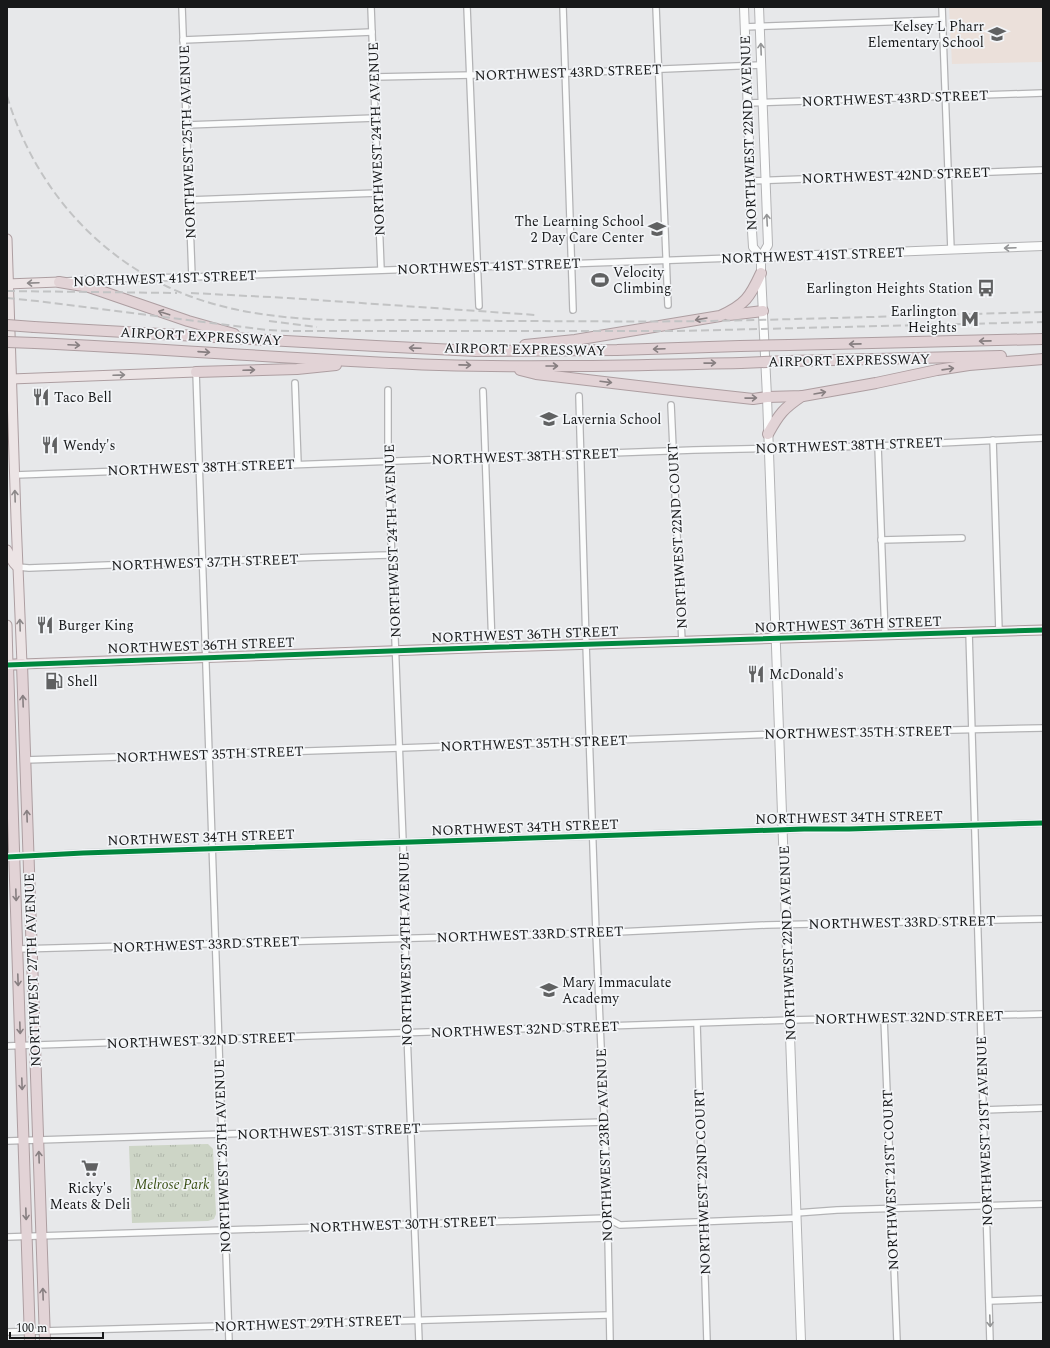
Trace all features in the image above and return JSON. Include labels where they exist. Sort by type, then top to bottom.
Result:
[{"type":"highway","points":[[720,316],[739,307],[745,302],[753,291],[761,273]]},
{"type":"highway","points":[[59,282],[89,287],[188,321],[255,339]]},
{"type":"highway","points":[[476,351],[575,340],[720,316],[763,311]]},
{"type":"highway","name":"AIRPORT EXPRESSWAY","points":[[7,325],[476,351],[617,350],[1043,339]]},
{"type":"highway","name":"AIRPORT EXPRESSWAY","points":[[7,342],[372,362],[499,366],[1043,357]]},
{"type":"highway","points":[[499,366],[536,374],[753,399],[803,396],[937,370],[1043,357]]},
{"type":"highway","points":[[196,372],[297,369],[372,362]]},
{"type":"highway","points":[[768,434],[784,409],[803,396]]},
{"type":"highway","name":"NORTHWEST 36TH STREET","points":[[8,665],[22,664]]},
{"type":"highway","name":"NORTHWEST 27TH AVENUE","points":[[22,664],[44,1341]]},
{"type":"highway","name":"NORTHWEST 27TH AVENUE","points":[[8,665],[11,856],[18,949],[30,1336]]},
{"type":"highway","points":[[10,760],[22,765],[26,771]]},
{"type":"main road","name":"NORTHWEST 22ND AVENUE","points":[[744,7],[749,181],[753,247],[761,256]]},
{"type":"main road","name":"NORTHWEST 22ND AVENUE","points":[[759,7],[768,245],[761,256],[761,273],[768,397],[768,434],[801,1341]]},
{"type":"main road","name":"NORTHWEST 27TH AVENUE","points":[[7,239],[11,475],[18,567],[22,664]]},
{"type":"main road","name":"NORTHWEST 41ST STREET","points":[[761,256],[1043,246]]},
{"type":"main road","name":"NORTHWEST 41ST STREET","points":[[8,284],[59,282]]},
{"type":"main road","points":[[9,379],[196,372]]},
{"type":"main road","points":[[7,550],[13,563],[18,567]]},
{"type":"main road","name":"NORTHWEST 27TH AVENUE","points":[[7,625],[8,665]]},
{"type":"main road","name":"NORTHWEST 36TH STREET","points":[[22,664],[395,650],[1043,630]]},
{"type":"street","name":"NORTHWEST 25TH AVENUE","points":[[182,7],[192,277]]},
{"type":"street","name":"NORTHWEST 24TH AVENUE","points":[[371,7],[382,270]]},
{"type":"street","points":[[467,7],[479,306]]},
{"type":"street","points":[[563,7],[573,310]]},
{"type":"street","points":[[656,7],[668,305]]},
{"type":"street","points":[[942,7],[951,250]]},
{"type":"street","points":[[744,27],[942,20]]},
{"type":"street","points":[[183,40],[372,32]]},
{"type":"street","name":"NORTHWEST 43RD STREET","points":[[374,77],[566,73],[761,66]]},
{"type":"street","name":"NORTHWEST 43RD STREET","points":[[747,103],[1043,93]]},
{"type":"street","points":[[186,124],[375,118]]},
{"type":"street","name":"NORTHWEST 42ND STREET","points":[[749,181],[1043,170]]},
{"type":"street","points":[[189,200],[378,193]]},
{"type":"street","name":"NORTHWEST 41ST STREET","points":[[59,282],[75,279],[192,277],[761,256]]},
{"type":"street","name":"NORTHWEST 25TH AVENUE","points":[[196,372],[228,1341]]},
{"type":"street","points":[[296,383],[298,464]]},
{"type":"street","name":"NORTHWEST 24TH AVENUE","points":[[388,390],[388,461],[400,748],[407,1033],[419,1341]]},
{"type":"street","points":[[483,391],[492,647]]},
{"type":"street","name":"NORTHWEST 23RD AVENUE","points":[[580,396],[586,644],[596,933],[608,1183],[608,1315],[610,1341]]},
{"type":"street","name":"NORTHWEST 22ND COURT","points":[[671,405],[682,642]]},
{"type":"street","name":"NORTHWEST 38TH STREET","points":[[11,475],[485,457],[878,446],[1043,438]]},
{"type":"street","points":[[993,440],[999,631]]},
{"type":"street","points":[[878,446],[884,635]]},
{"type":"street","points":[[881,540],[962,538]]},
{"type":"street","name":"NORTHWEST 37TH STREET","points":[[18,567],[29,568],[392,555]]},
{"type":"street","name":"NORTHWEST 21ST AVENUE","points":[[969,632],[990,1341]]},
{"type":"street","name":"NORTHWEST 35TH STREET","points":[[25,760],[780,734],[1043,728]]},
{"type":"street","name":"NORTHWEST 34TH STREET","points":[[11,856],[403,842],[1043,823]]},
{"type":"street","name":"NORTHWEST 33RD STREET","points":[[18,949],[596,933],[786,925],[1043,919]]},
{"type":"street","name":"NORTHWEST 32ND STREET","points":[[7,1046],[790,1020],[1043,1014]]},
{"type":"street","name":"NORTHWEST 21ST COURT","points":[[884,1018],[896,1341]]},
{"type":"street","name":"NORTHWEST 22ND COURT","points":[[697,1024],[707,1341]]},
{"type":"street","points":[[983,1110],[1043,1108]]},
{"type":"street","name":"NORTHWEST 31ST STREET","points":[[7,1141],[604,1122]]},
{"type":"street","name":"NORTHWEST 30TH STREET","points":[[7,1237],[607,1218],[620,1224],[703,1222],[796,1215],[837,1210],[1043,1204]]},
{"type":"street","points":[[989,1301],[1043,1299]]},
{"type":"street","name":"NORTHWEST 29TH STREET","points":[[7,1332],[30,1336],[44,1330],[608,1315]]},
{"type":"shaded area","name":"Kelsey L Pharr Elementary School","points":[[949,7],[1043,7],[1043,62],[952,64]]},
{"type":"green space","name":"Melrose Park","points":[[208,1144],[213,1149],[216,1214],[214,1219],[208,1221],[132,1223],[129,1146]]},
{"type":"railway","points":[[7,96],[31,156],[48,183],[88,232],[113,253],[139,271],[168,287],[194,298],[247,312],[275,316],[330,320],[629,321],[748,320],[1043,312]]},
{"type":"railway","points":[[7,291],[177,293]]},
{"type":"railway","points":[[191,293],[536,315]]},
{"type":"railway","points":[[7,298],[267,330],[289,331],[678,331],[1043,322]]},
{"type":"railway","points":[[269,321],[317,327]]},
{"type":"cycle path","points":[[7,665],[500,647],[1043,630]]},
{"type":"cycle path","points":[[7,857],[83,853],[804,829],[1043,823]]},
{"type":"place","name":"Kelsey L Pharr Elementary School","points":[[997,34]]},
{"type":"place","name":"The Learning School 2 Day Care Center","points":[[657,229]]},
{"type":"place","name":"Velocity Climbing","points":[[600,280]]},
{"type":"place","name":"Earlington Heights Station","points":[[986,288]]},
{"type":"place","name":"Earlington Heights","points":[[970,319]]},
{"type":"place","name":"Taco Bell","points":[[41,397]]},
{"type":"place","name":"Lavernia School","points":[[549,419]]},
{"type":"place","name":"Wendy's","points":[[50,445]]},
{"type":"place","name":"Burger King","points":[[45,625]]},
{"type":"place","name":"McDonald's","points":[[756,674]]},
{"type":"place","name":"Shell","points":[[54,681]]},
{"type":"place","name":"Mary Immaculate Academy","points":[[549,990]]},
{"type":"place","name":"Ricky's Meats & Deli","points":[[90,1168]]}]
